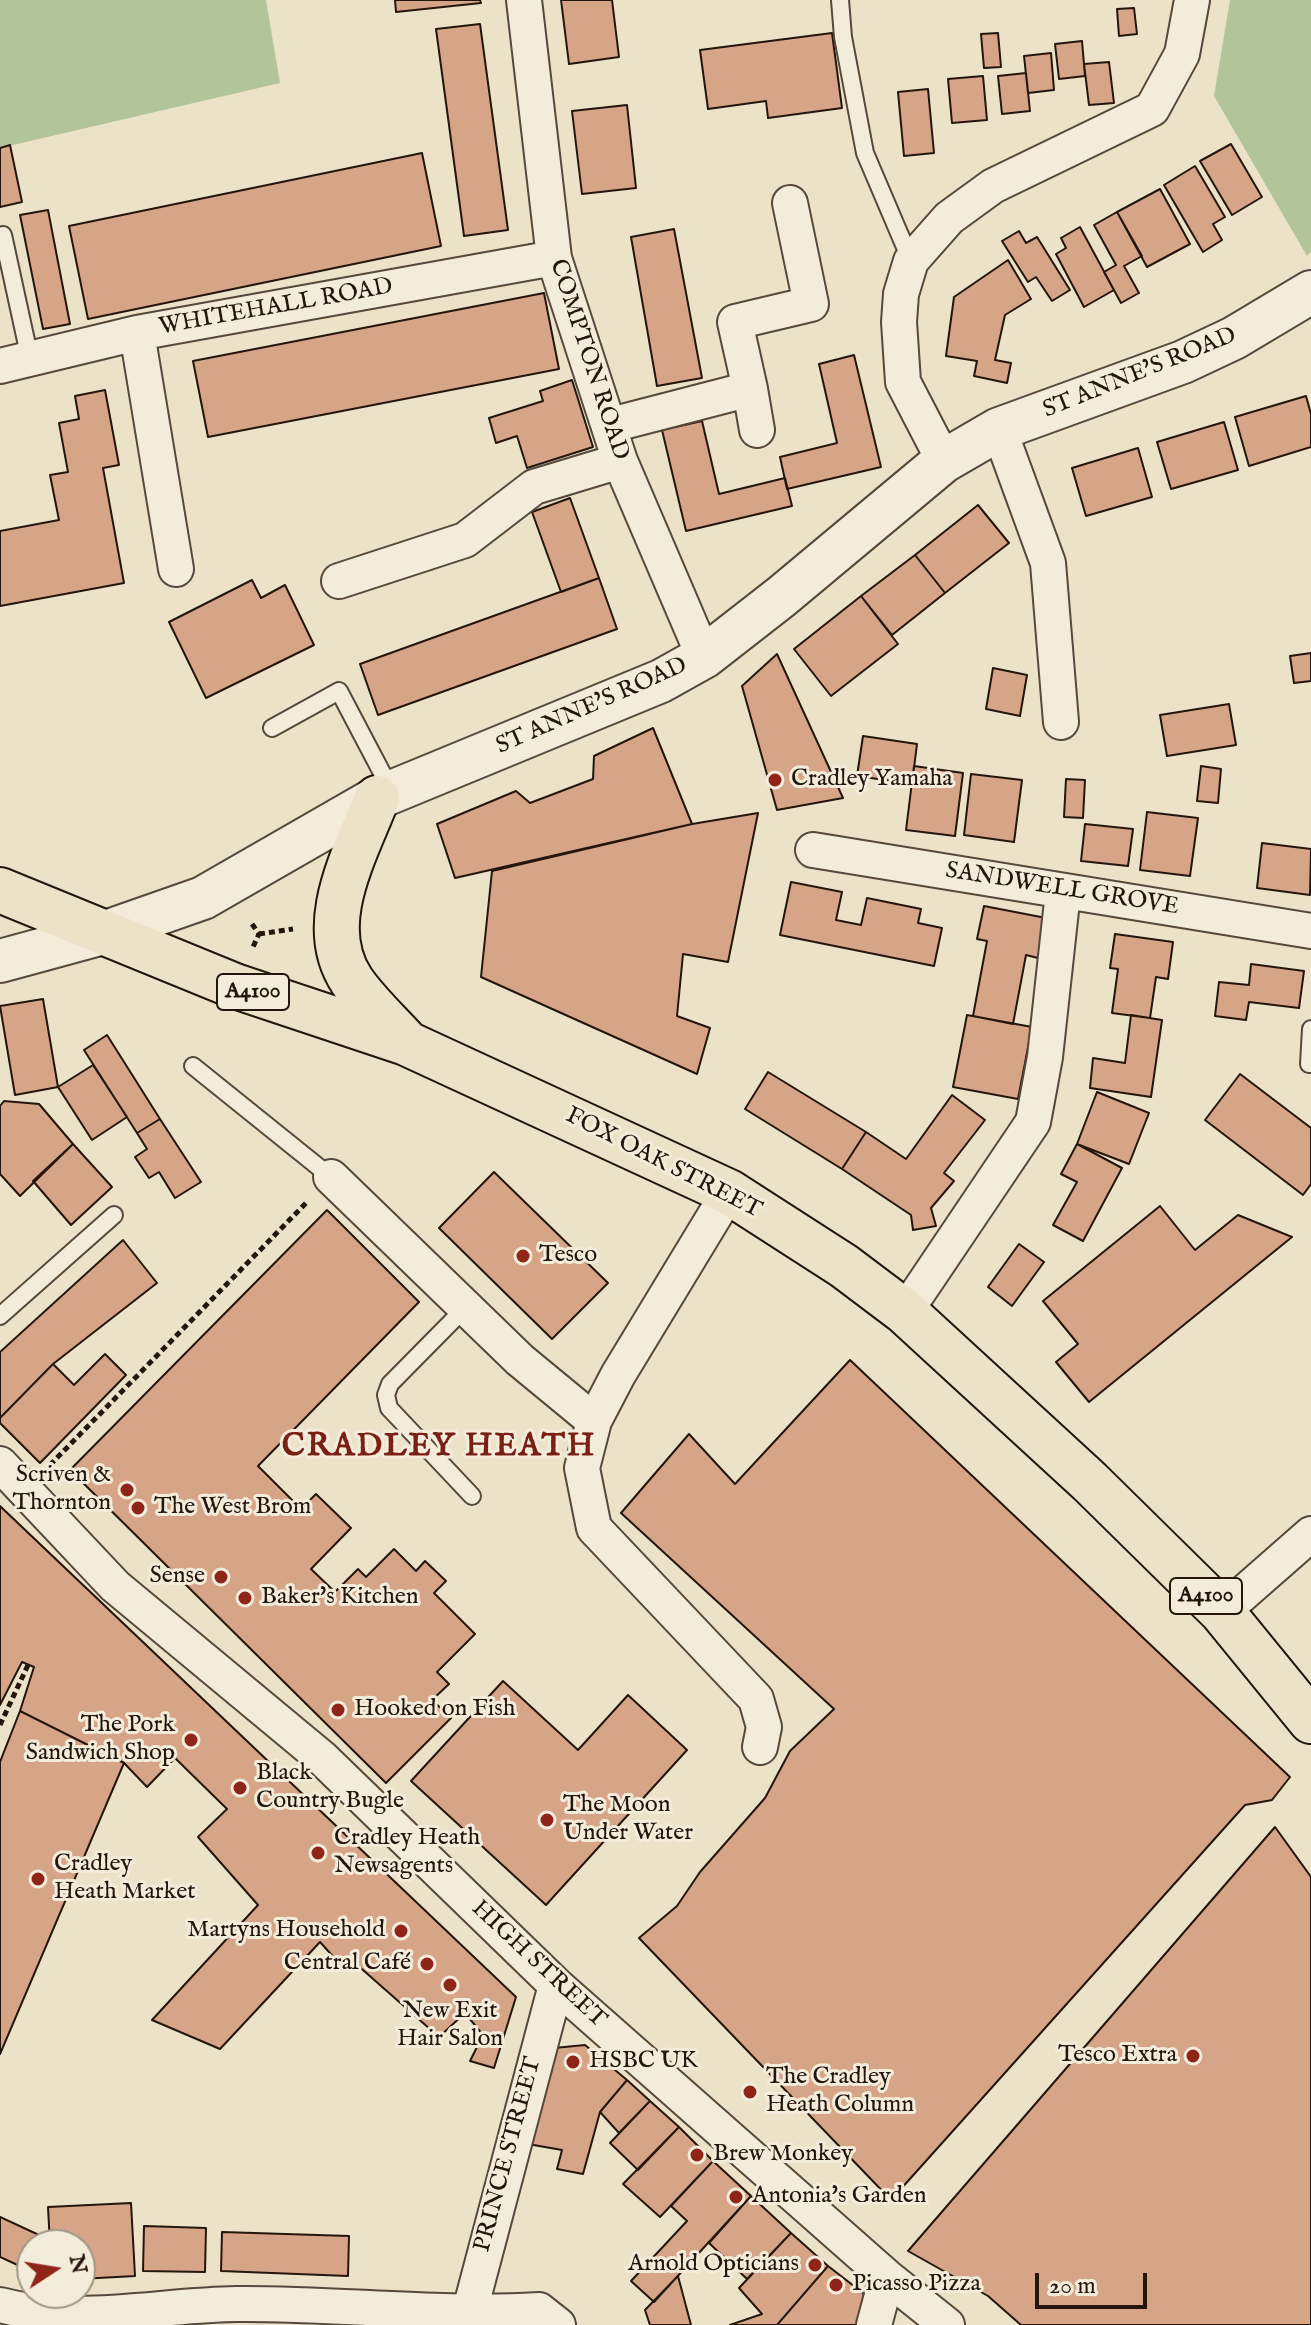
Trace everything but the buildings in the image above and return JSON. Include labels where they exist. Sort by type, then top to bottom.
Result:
[{"type":"main road","points":[[384,795],[340,898],[337,941],[351,980],[406,1043]]},
{"type":"main road","name":"FOX OAK STREET","points":[[0,890],[235,986],[406,1043],[729,1192],[844,1266],[905,1312],[1090,1482],[1222,1612],[1311,1721]]},
{"type":"street","name":"COMPTON ROAD","points":[[524,0],[554,258],[611,425],[620,461],[704,657]]},
{"type":"street","points":[[944,461],[903,382],[899,322],[901,294],[911,261],[949,218],[993,186],[1152,109],[1182,54],[1192,0]]},
{"type":"street","points":[[757,430],[735,322],[811,304],[790,203]]},
{"type":"street","name":"WHITEHALL ROAD","points":[[15,363],[137,333],[554,258]]},
{"type":"street","name":"ST ANNE'S ROAD","points":[[0,961],[103,933],[227,888],[384,795],[661,681],[704,657],[944,461],[999,429],[1183,362],[1234,338],[1311,292]]},
{"type":"street","points":[[137,333],[176,569]]},
{"type":"street","points":[[611,425],[750,389]]},
{"type":"street","points":[[999,429],[1048,563],[1061,722]]},
{"type":"street","points":[[339,581],[465,540],[534,487],[620,461]]},
{"type":"street","name":"SANDWELL GROVE","points":[[813,850],[1311,931]]},
{"type":"street","points":[[905,1312],[1033,1122],[1045,1057],[1063,892]]},
{"type":"street","points":[[331,1177],[520,1360],[594,1421]]},
{"type":"street","points":[[729,1192],[594,1421],[582,1468],[594,1528],[756,1699],[764,1727],[760,1747]]},
{"type":"street","name":"HIGH STREET","points":[[0,1464],[27,1489],[115,1586],[321,1757],[556,1985],[887,2277],[947,2325]]},
{"type":"street","points":[[1222,1612],[1311,1534]]},
{"type":"street","name":"PRINCE STREET","points":[[467,2320],[556,1985]]},
{"type":"street","points":[[874,2325],[887,2277]]},
{"type":"street","points":[[0,2305],[67,2320],[236,2304],[467,2320],[539,2310],[558,2325]]},
{"type":"lane","points":[[840,0],[843,37],[865,153],[911,261]]},
{"type":"lane","points":[[3,235],[15,363]]},
{"type":"lane","points":[[272,728],[339,691],[384,795]]},
{"type":"lane","points":[[1309,1064],[1311,1029]]},
{"type":"lane","points":[[193,1066],[331,1177]]},
{"type":"lane","points":[[0,1316],[114,1215]]},
{"type":"lane","points":[[465,1308],[390,1384],[386,1395],[389,1408],[472,1496]]},
{"type":"path","points":[[252,924],[259,934]]},
{"type":"path","points":[[259,934],[293,929]]},
{"type":"path","points":[[253,947],[259,934]]},
{"type":"path","points":[[27,1489],[331,1177]]},
{"type":"path","points":[[0,1725],[28,1665]]},
{"type":"green space","points":[[0,0],[266,0],[280,83],[0,148]]},
{"type":"green space","points":[[1230,0],[1311,0],[1311,252],[1307,256],[1214,96]]},
{"type":"place","name":"Cradley Yamaha","points":[[775,780]]},
{"type":"place","name":"Tesco","points":[[523,1256]]},
{"type":"place","name":"Scriven & Thornton","points":[[127,1490]]},
{"type":"place","name":"The West Brom","points":[[138,1508]]},
{"type":"place","name":"Sense","points":[[221,1577]]},
{"type":"place","name":"Baker's Kitchen","points":[[245,1598]]},
{"type":"place","name":"Hooked on Fish","points":[[338,1710]]},
{"type":"place","name":"The Pork Sandwich Shop","points":[[191,1740]]},
{"type":"place","name":"Black Country Bugle","points":[[240,1788]]},
{"type":"place","name":"The Moon Under Water","points":[[547,1820]]},
{"type":"place","name":"Cradley Heath Newsagents","points":[[318,1853]]},
{"type":"place","name":"Cradley Heath Market","points":[[38,1879]]},
{"type":"place","name":"Martyns Household","points":[[401,1931]]},
{"type":"place","name":"Central Café","points":[[427,1964]]},
{"type":"place","name":"New Exit Hair Salon","points":[[450,1985]]},
{"type":"place","name":"Tesco Extra","points":[[1193,2056]]},
{"type":"place","name":"HSBC UK","points":[[573,2062]]},
{"type":"place","name":"The Cradley Heath Column","points":[[750,2092]]},
{"type":"place","name":"Brew Monkey","points":[[697,2155]]},
{"type":"place","name":"Antonia's Garden","points":[[736,2197]]},
{"type":"place","name":"Arnold Opticians","points":[[815,2265]]},
{"type":"place","name":"Picasso Pizza","points":[[836,2285]]},
{"type":"district","name":"CRADLEY HEATH","points":[[439,1448]]}]
